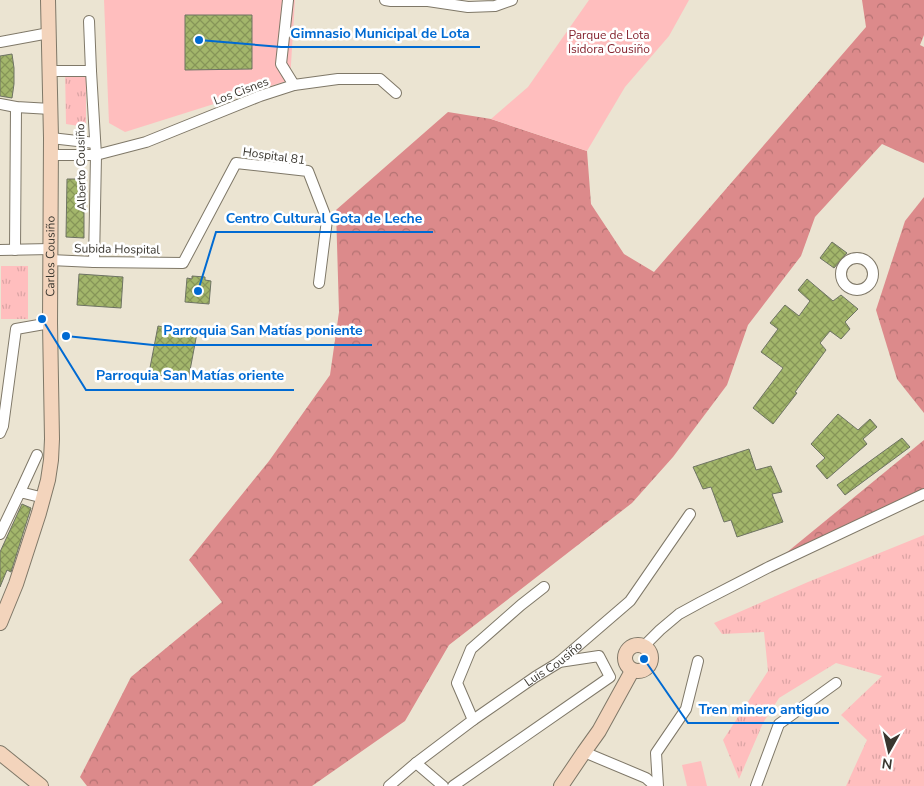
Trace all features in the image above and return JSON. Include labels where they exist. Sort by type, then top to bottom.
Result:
[{"type":"main road","name":"Carlos Cousiño","points":[[0,624],[27,552],[44,498],[51,460],[51,109],[48,0]]},
{"type":"main road","points":[[561,786],[599,731],[632,671],[626,665],[624,657],[628,649],[636,645],[644,646]]},
{"type":"main road","points":[[0,753],[37,785]]},
{"type":"street","points":[[288,0],[281,64],[294,85]]},
{"type":"street","points":[[385,0],[428,0],[468,7],[495,6],[512,0]]},
{"type":"street","name":"Alberto Cousiño","points":[[89,21],[96,155],[94,262]]},
{"type":"street","points":[[0,42],[49,33]]},
{"type":"street","points":[[50,71],[91,71]]},
{"type":"street","name":"Los Cisnes","points":[[51,155],[96,155],[146,142],[260,96],[294,85],[338,78],[380,79],[396,93]]},
{"type":"street","points":[[0,104],[51,109]]},
{"type":"street","points":[[15,250],[16,107]]},
{"type":"street","points":[[51,138],[95,143]]},
{"type":"street","name":"Hospital 81","points":[[183,263],[236,163],[308,171],[327,220],[318,283]]},
{"type":"street","name":"Subida Hospital","points":[[0,250],[15,250],[94,262],[183,263]]},
{"type":"street","points":[[0,433],[4,426],[16,328],[50,323]]},
{"type":"street","points":[[0,534],[37,455]]},
{"type":"street","points":[[20,492],[44,498]]},
{"type":"street","points":[[644,646],[679,614],[701,602],[769,567],[924,494]]},
{"type":"street","name":"Luis Cousiño","points":[[389,786],[416,762],[473,720],[535,676],[558,663],[630,601],[690,514]]},
{"type":"street","points":[[473,720],[457,684],[471,648],[544,587]]},
{"type":"street","points":[[453,786],[610,677],[599,656],[558,663]]},
{"type":"street","points":[[656,786],[656,753],[686,709],[698,661]]},
{"type":"street","points":[[756,786],[779,724],[836,683]]},
{"type":"street","points":[[584,752],[646,778],[656,786]]},
{"type":"street","points":[[416,762],[443,786]]},
{"type":"green space","points":[[104,0],[295,0],[290,80],[125,132],[109,123]]},
{"type":"green space","name":"Parque de Lota Isidora Cousiño","points":[[589,0],[689,0],[669,36],[625,87],[587,151],[491,119],[528,87]]},
{"type":"green space","points":[[862,0],[924,0],[924,35],[920,45],[924,47],[924,163],[882,144],[815,217],[801,256],[748,325],[727,385],[673,457],[632,503],[449,645],[405,721],[312,786],[87,786],[80,777],[131,677],[222,602],[189,560],[269,461],[330,375],[339,312],[336,210],[448,112],[491,119],[587,151],[591,204],[624,254],[654,272],[866,27]]},
{"type":"green space","points":[[65,68],[86,70],[86,126],[66,124]]},
{"type":"green space","points":[[924,197],[924,413],[897,379],[876,310],[905,221]]},
{"type":"green space","points":[[1,266],[28,266],[28,319],[1,319]]},
{"type":"green space","points":[[924,440],[924,494],[769,567]]},
{"type":"green space","points":[[924,535],[924,786],[846,786],[867,740],[841,715],[882,676],[836,663],[779,698],[763,723],[739,779],[723,740],[768,671],[764,632],[722,634],[714,623]]},
{"type":"green space","points":[[701,761],[707,786],[687,786],[682,765]]},
{"type":"building","points":[[185,15],[252,15],[252,69],[185,70]]},
{"type":"building","points":[[12,54],[14,84],[12,98],[0,96],[0,56]]},
{"type":"building","points":[[67,179],[84,179],[84,238],[66,237]]},
{"type":"building","points":[[832,242],[847,253],[834,268],[820,258]]},
{"type":"building","points":[[79,274],[123,277],[121,308],[77,305]]},
{"type":"building","points":[[192,276],[205,277],[205,280],[211,281],[209,304],[185,302],[187,278],[192,279]]},
{"type":"building","points":[[807,279],[833,301],[841,295],[858,309],[845,322],[850,329],[841,339],[830,331],[820,343],[826,350],[773,424],[753,408],[783,368],[761,352],[778,329],[770,323],[785,305],[799,316],[810,301],[798,290]]},
{"type":"building","points":[[158,326],[197,333],[188,381],[149,373]]},
{"type":"building","points":[[838,414],[858,430],[870,419],[877,427],[863,439],[867,444],[827,479],[816,466],[825,458],[811,444]]},
{"type":"building","points":[[902,438],[910,447],[845,495],[837,485]]},
{"type":"building","points":[[749,449],[756,470],[771,466],[782,492],[772,494],[783,522],[737,537],[731,520],[724,522],[711,487],[703,489],[693,467]]},
{"type":"building","points":[[22,504],[31,508],[11,572],[7,570],[0,587],[0,552]]},
{"type":"place","name":"Gimnasio Municipal de Lota","points":[[199,40]]},
{"type":"place","name":"Centro Cultural Gota de Leche","points":[[198,291]]},
{"type":"place","name":"Parroquia San Matías oriente","points":[[42,319]]},
{"type":"place","name":"Parroquia San Matías poniente","points":[[66,336]]},
{"type":"place","name":"Tren minero antiguo","points":[[644,659]]}]
